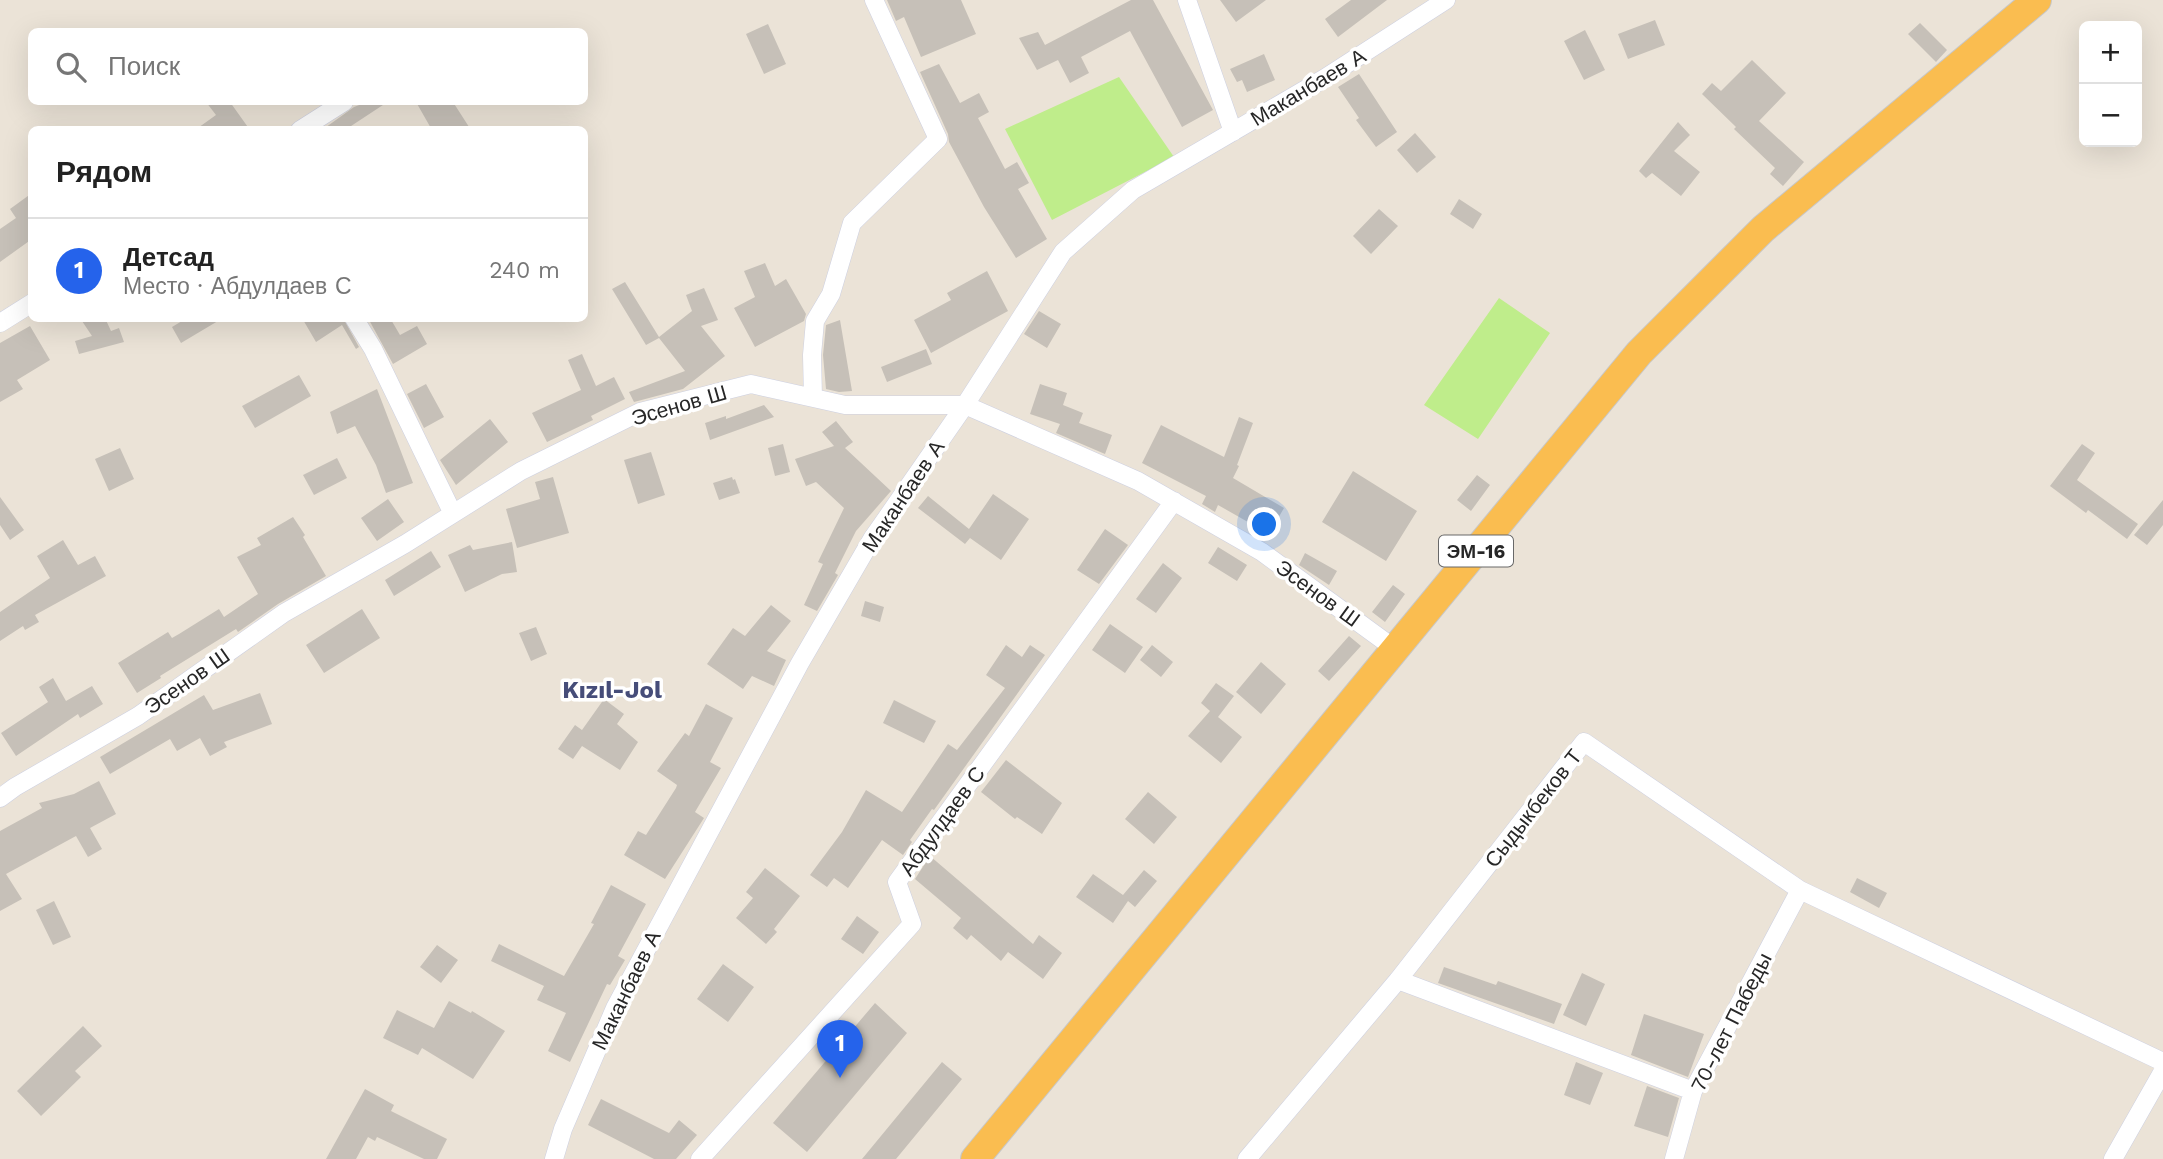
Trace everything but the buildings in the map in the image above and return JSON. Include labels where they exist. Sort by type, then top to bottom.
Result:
[{"type":"highway","name":"ЭМ-16","points":[[975,1159],[1639,353],[1763,229],[2037,0]]},
{"type":"street","points":[[813,398],[811,355],[815,321],[831,294],[852,223],[938,139],[874,0]]},
{"type":"street","points":[[1187,0],[1233,132]]},
{"type":"street","name":"Маканбаев А","points":[[554,1159],[563,1129],[614,1008],[800,663],[872,539],[965,405],[1063,252],[1133,190],[1325,78],[1446,0]]},
{"type":"street","points":[[306,126],[339,105]]},
{"type":"street","points":[[3,315],[28,305]]},
{"type":"street","points":[[356,322],[373,349],[453,513]]},
{"type":"street","name":"Эсенов Ш","points":[[0,798],[138,716],[284,613],[521,471],[640,412],[751,384],[845,405],[965,405],[1138,481],[1174,501],[1262,552],[1395,649]]},
{"type":"street","name":"Абдулдаев С","points":[[700,1159],[912,924],[897,883],[1174,501]]},
{"type":"street","name":"Сыдыкбеков Т","points":[[1247,1159],[1398,980],[1584,742],[1800,890]]},
{"type":"street","points":[[1800,890],[2163,1062]]},
{"type":"street","name":"70-лет Пабеды","points":[[1674,1159],[1693,1091],[1800,890]]},
{"type":"street","points":[[1398,980],[1693,1091]]},
{"type":"street","points":[[2113,1159],[2163,1071]]},
{"type":"green space","points":[[1119,77],[1174,157],[1052,220],[1005,129]]},
{"type":"green space","points":[[1499,298],[1550,333],[1478,439],[1424,405]]},
{"type":"place","name":"Детсад","points":[[840,1078]]},
{"type":"district","name":"Kızıl-Jol","points":[[612,690]]}]
